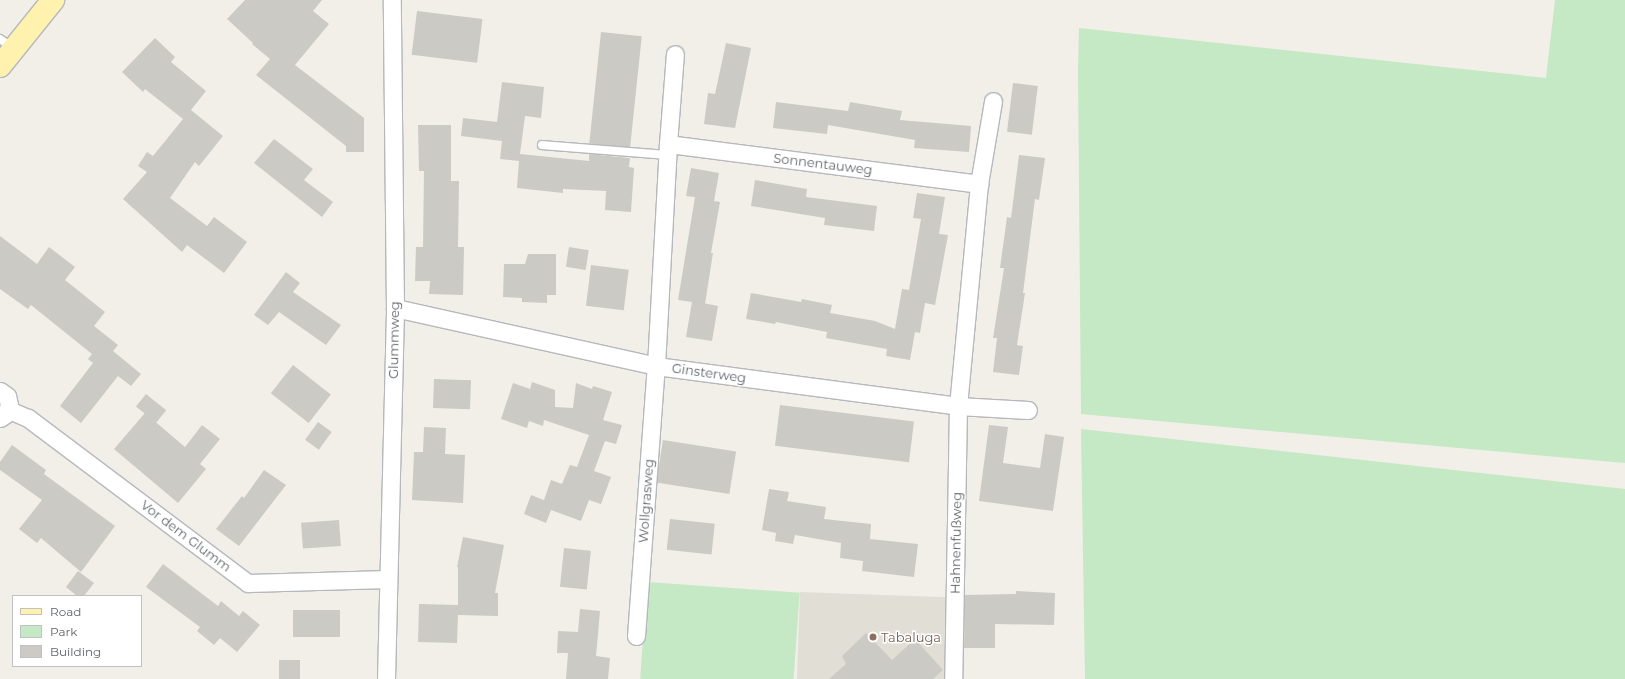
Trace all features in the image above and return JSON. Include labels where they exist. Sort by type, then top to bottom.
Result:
[{"type":"main road","points":[[0,66],[7,44],[53,0]]},
{"type":"street","name":"Glummweg","points":[[386,679],[395,308],[392,0]]},
{"type":"street","points":[[656,366],[667,150],[674,54]]},
{"type":"street","points":[[958,406],[979,184],[993,101]]},
{"type":"street","name":"Sonnentauweg","points":[[667,150],[979,184]]},
{"type":"street","name":"Ginsterweg","points":[[395,308],[656,366],[958,406],[1028,410]]},
{"type":"street","name":"Wollgrasweg","points":[[636,636],[656,366]]},
{"type":"street","name":"Vor dem Glumm","points":[[0,392],[7,396],[9,400],[4,414],[28,418],[248,583],[388,579]]},
{"type":"street","name":"Hahnenfußweg","points":[[953,679],[958,406]]},
{"type":"lane","points":[[542,145],[667,150]]},
{"type":"shaded area","name":"Tabaluga","points":[[800,592],[948,597],[945,679],[797,679]]},
{"type":"green space","points":[[1555,0],[1625,0],[1625,463],[1081,414],[1078,70],[1079,28],[1546,78]]},
{"type":"green space","points":[[1081,429],[1625,489],[1625,679],[1085,679]]},
{"type":"green space","points":[[647,582],[800,593],[794,679],[640,679]]},
{"type":"building","points":[[245,0],[322,0],[313,11],[329,24],[295,65],[364,118],[364,152],[346,152],[346,146],[256,75],[270,59],[252,44],[253,43],[227,19]]},
{"type":"building","points":[[417,11],[483,19],[477,63],[412,55]]},
{"type":"building","points":[[601,32],[642,36],[630,148],[589,143]]},
{"type":"building","points":[[155,38],[175,57],[171,62],[206,91],[191,110],[223,136],[199,166],[195,162],[170,198],[207,226],[214,217],[247,242],[224,273],[187,245],[182,252],[123,199],[147,172],[138,166],[147,152],[153,156],[183,119],[145,89],[143,92],[122,72]]},
{"type":"building","points":[[726,43],[751,48],[735,128],[704,124],[708,93],[715,94]]},
{"type":"building","points":[[502,82],[544,87],[541,118],[525,116],[520,154],[589,161],[589,154],[630,158],[629,167],[634,168],[631,212],[605,210],[606,191],[563,189],[563,193],[517,188],[519,161],[500,159],[502,141],[461,136],[463,118],[497,122]]},
{"type":"building","points":[[1013,83],[1038,86],[1032,135],[1007,132]]},
{"type":"building","points":[[776,102],[848,111],[850,102],[902,111],[900,120],[971,126],[969,152],[914,148],[915,140],[828,125],[827,134],[773,128]]},
{"type":"building","points":[[418,125],[451,125],[451,181],[459,181],[458,247],[464,247],[463,295],[429,294],[430,281],[415,281],[416,247],[423,247],[424,171],[419,171]]},
{"type":"building","points":[[274,139],[313,169],[304,180],[333,202],[322,217],[254,163]]},
{"type":"building","points":[[1019,155],[1045,158],[1039,200],[1035,199],[1023,293],[1025,293],[1017,345],[1023,346],[1019,375],[993,372],[997,338],[993,338],[1004,268],[1000,268],[1007,217],[1011,218]]},
{"type":"building","points":[[691,168],[719,173],[714,201],[720,202],[711,253],[713,253],[705,303],[718,306],[712,341],[686,337],[692,302],[678,300],[695,197],[686,196]]},
{"type":"building","points":[[755,180],[807,189],[806,197],[877,206],[874,231],[824,225],[825,218],[751,206]]},
{"type":"building","points":[[917,193],[945,197],[939,234],[948,235],[935,305],[925,303],[920,333],[915,332],[910,360],[886,356],[887,349],[826,338],[827,332],[776,322],[775,324],[746,319],[751,293],[801,302],[802,299],[832,305],[830,313],[875,321],[895,329],[902,289],[909,290],[921,219],[913,218]]},
{"type":"building","points":[[0,236],[37,264],[49,247],[75,267],[65,280],[105,312],[94,326],[118,345],[113,351],[141,374],[131,386],[118,376],[81,423],[60,406],[93,363],[88,359],[92,354],[31,305],[28,309],[0,289]]},
{"type":"building","points":[[569,247],[589,250],[586,270],[566,267]]},
{"type":"building","points":[[528,254],[556,254],[556,295],[547,295],[547,303],[522,302],[522,298],[503,297],[504,264],[525,264]]},
{"type":"building","points":[[591,265],[629,270],[624,310],[586,306]]},
{"type":"building","points":[[286,272],[300,283],[293,292],[341,325],[326,345],[279,312],[268,325],[254,315]]},
{"type":"building","points":[[293,365],[331,395],[309,423],[271,393]]},
{"type":"building","points":[[434,379],[471,380],[470,409],[433,408]]},
{"type":"building","points":[[532,382],[555,390],[555,407],[573,408],[576,383],[592,389],[593,386],[612,392],[603,420],[622,425],[616,444],[605,441],[594,471],[611,477],[601,504],[589,500],[581,521],[551,510],[546,523],[524,514],[531,495],[544,500],[551,480],[562,484],[570,465],[577,467],[589,435],[544,420],[543,426],[529,421],[527,428],[501,419],[513,383],[530,389]]},
{"type":"building","points":[[146,394],[166,410],[156,423],[136,406]]},
{"type":"building","points":[[780,405],[914,421],[909,462],[775,446]]},
{"type":"building","points":[[145,413],[185,447],[202,425],[220,439],[200,464],[206,469],[178,503],[114,449]]},
{"type":"building","points":[[318,422],[332,432],[319,450],[305,440]]},
{"type":"building","points":[[989,425],[1008,427],[1003,463],[1040,468],[1045,434],[1064,437],[1053,511],[979,501]]},
{"type":"building","points":[[424,427],[446,428],[445,454],[465,455],[463,503],[412,500],[414,452],[423,452]]},
{"type":"building","points":[[663,440],[736,452],[729,494],[656,482]]},
{"type":"building","points":[[12,445],[46,470],[44,474],[115,526],[81,572],[41,538],[37,543],[19,529],[42,500],[0,470],[0,462]]},
{"type":"building","points":[[264,470],[286,485],[239,546],[216,529],[242,496],[244,498]]},
{"type":"building","points":[[769,489],[789,492],[787,501],[826,507],[824,519],[871,524],[870,539],[918,544],[914,577],[862,571],[863,561],[840,558],[841,543],[795,535],[793,544],[775,541],[776,533],[762,530]]},
{"type":"building","points":[[670,519],[715,524],[712,555],[667,550]]},
{"type":"building","points":[[339,520],[341,546],[303,549],[301,523]]},
{"type":"building","points":[[463,537],[504,545],[495,593],[498,593],[498,616],[458,615],[457,643],[418,642],[419,604],[458,605],[457,567]]},
{"type":"building","points":[[564,548],[591,551],[587,590],[560,587]]},
{"type":"building","points":[[163,564],[218,606],[221,601],[239,616],[243,611],[260,625],[237,652],[220,638],[214,645],[197,631],[200,627],[146,587]]},
{"type":"building","points":[[78,571],[94,583],[85,595],[76,595],[66,587]]},
{"type":"building","points":[[1016,591],[1055,593],[1054,625],[995,624],[995,648],[964,648],[965,595],[1016,594]]},
{"type":"building","points":[[580,609],[600,611],[596,656],[610,658],[608,679],[566,679],[568,653],[557,653],[558,631],[578,632]]},
{"type":"building","points":[[293,610],[340,610],[340,637],[293,637]]},
{"type":"building","points":[[866,633],[892,660],[915,639],[943,670],[933,679],[829,679],[846,664],[842,656]]},
{"type":"building","points":[[279,660],[300,660],[300,679],[279,679]]},
{"type":"place","name":"Tabaluga","points":[[873,637]]}]
